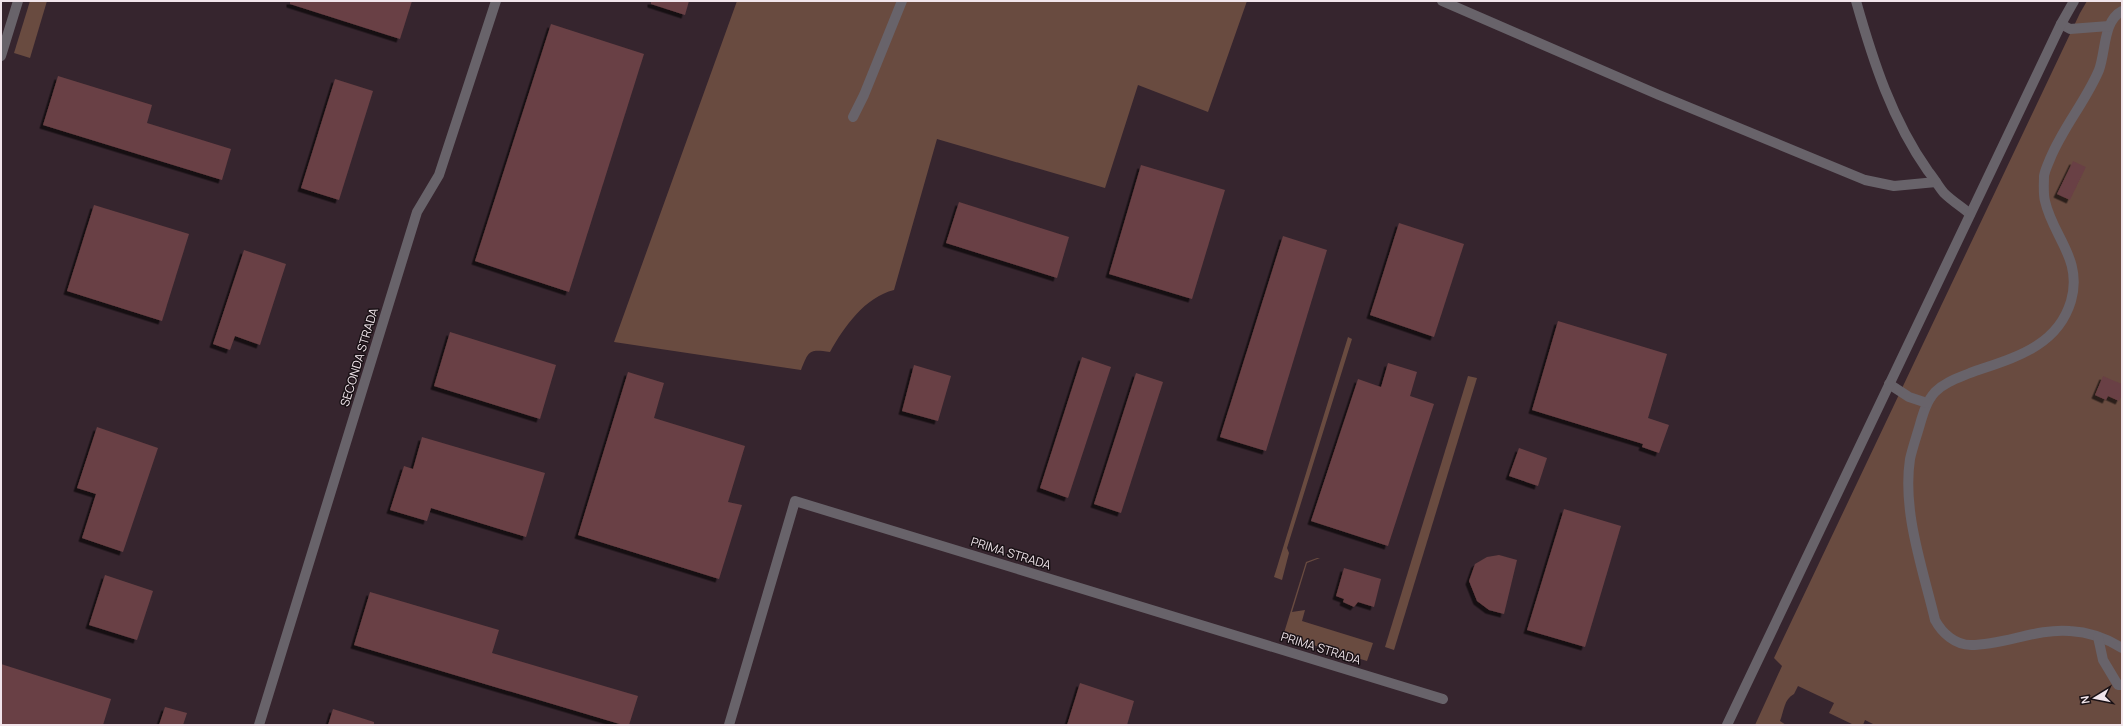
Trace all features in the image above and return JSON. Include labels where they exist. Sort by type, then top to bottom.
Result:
[{"type":"street","points":[[1,56],[18,1]]},
{"type":"street","name":"SECONDA STRADA","points":[[259,725],[417,212],[439,175],[496,1]]},
{"type":"street","points":[[854,117],[902,1]]},
{"type":"street","points":[[1442,1],[1659,95],[1865,180],[1894,186],[1936,182]]},
{"type":"street","points":[[1856,1],[1867,41],[1887,96],[1903,130],[1936,182],[1944,192],[1970,214]]},
{"type":"street","points":[[1727,725],[2061,24],[2074,1]]},
{"type":"street","points":[[2122,11],[2111,20],[2105,51],[2098,71],[2056,145],[2044,174],[2045,201],[2071,260],[2075,282],[2071,300],[2063,322],[2047,339],[2022,354],[1952,380],[1936,391],[1927,403],[1910,459],[1909,485],[1913,528],[1936,620],[1942,632],[1951,639],[1970,645],[2051,632],[2070,631],[2106,638],[2122,648]]},
{"type":"street","points":[[2061,24],[2070,29],[2109,26]]},
{"type":"street","points":[[1889,384],[1909,397],[1927,403]]},
{"type":"street","name":"PRIMA STRADA","points":[[729,725],[795,500],[1443,699]]},
{"type":"street","points":[[2098,636],[2103,660],[2118,685],[2122,685]]},
{"type":"shaded area","points":[[30,1],[47,1],[30,58],[14,53]]},
{"type":"shaded area","points":[[737,1],[1247,1],[1208,112],[1138,85],[1105,188],[937,139],[894,290],[874,299],[856,314],[830,352],[811,352],[806,358],[801,370],[614,342]]},
{"type":"shaded area","points":[[2087,1],[2122,1],[2122,725],[1875,725],[1865,720],[1863,725],[1854,725],[1829,713],[1834,703],[1798,686],[1794,694],[1786,702],[1780,721],[1786,725],[1755,725],[1782,666],[1774,658]]},
{"type":"shaded area","points":[[1348,337],[1352,339],[1287,548],[1289,553],[1282,580],[1274,577]]},
{"type":"shaded area","points":[[1468,376],[1477,378],[1394,650],[1385,647]]},
{"type":"shaded area","points":[[1320,558],[1307,563],[1292,612],[1305,610],[1302,621],[1373,643],[1367,661],[1283,636],[1306,562]]},
{"type":"building","points":[[290,1],[412,1],[400,39],[290,4]]},
{"type":"building","points":[[651,1],[689,1],[685,15],[651,4]]},
{"type":"building","points":[[551,24],[644,54],[569,292],[475,261]]},
{"type":"building","points":[[58,76],[152,105],[147,123],[231,149],[222,180],[43,125]]},
{"type":"building","points":[[335,79],[373,91],[339,200],[301,188]]},
{"type":"building","points":[[2073,161],[2086,167],[2070,200],[2057,194]]},
{"type":"building","points":[[1141,165],[1225,190],[1192,299],[1109,274]]},
{"type":"building","points":[[959,202],[1069,237],[1057,278],[946,243]]},
{"type":"building","points":[[94,205],[189,234],[162,321],[67,291]]},
{"type":"building","points":[[1399,223],[1464,244],[1434,337],[1370,315]]},
{"type":"building","points":[[1283,236],[1327,250],[1266,451],[1220,437]]},
{"type":"building","points":[[244,250],[286,264],[260,345],[235,336],[230,350],[213,344]]},
{"type":"building","points":[[1558,321],[1667,354],[1648,418],[1669,425],[1659,453],[1642,447],[1643,444],[1532,410]]},
{"type":"building","points":[[450,332],[556,365],[540,419],[434,386]]},
{"type":"building","points":[[1082,357],[1111,367],[1068,498],[1040,488]]},
{"type":"building","points":[[1388,363],[1417,372],[1410,396],[1434,404],[1388,546],[1311,521],[1358,379],[1381,387]]},
{"type":"building","points":[[914,365],[951,376],[938,421],[902,411]]},
{"type":"building","points":[[628,372],[664,383],[654,418],[745,446],[728,502],[742,505],[719,579],[578,535]]},
{"type":"building","points":[[1136,373],[1163,382],[1121,513],[1094,504]]},
{"type":"building","points":[[2103,376],[2122,384],[2122,395],[2119,401],[2108,396],[2106,400],[2095,395]]},
{"type":"building","points":[[97,427],[158,448],[123,552],[82,538],[96,494],[77,488]]},
{"type":"building","points":[[422,437],[545,473],[526,537],[431,508],[427,521],[390,510],[404,466],[413,469]]},
{"type":"building","points":[[1519,448],[1547,458],[1538,486],[1509,476]]},
{"type":"building","points":[[1564,509],[1621,526],[1585,647],[1527,630]]},
{"type":"building","points":[[1499,555],[1517,560],[1504,614],[1489,610],[1477,601],[1469,581],[1475,564],[1487,557]]},
{"type":"building","points":[[1344,568],[1381,579],[1374,607],[1358,602],[1354,607],[1343,602],[1344,599],[1336,596]]},
{"type":"building","points":[[105,575],[153,591],[137,640],[89,625]]},
{"type":"building","points":[[370,592],[499,630],[492,653],[638,696],[629,725],[623,725],[354,645]]},
{"type":"building","points":[[1,664],[111,699],[103,725],[1,725]]},
{"type":"building","points":[[1080,683],[1134,701],[1127,725],[1067,725]]},
{"type":"building","points":[[165,707],[187,713],[183,725],[159,725]]},
{"type":"building","points":[[333,709],[374,722],[374,725],[328,725]]}]
